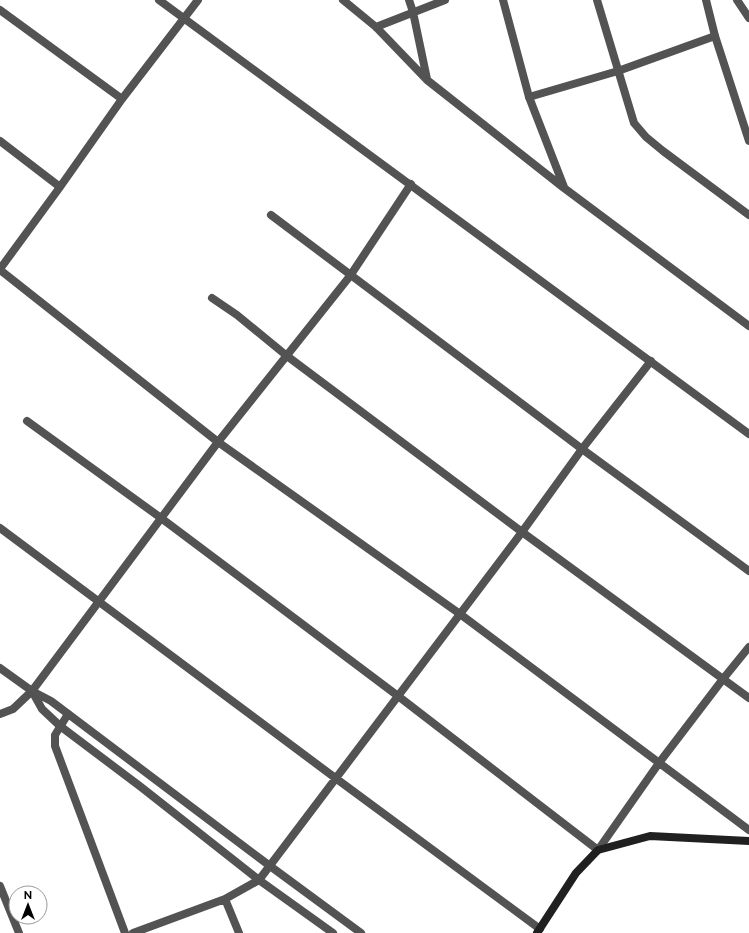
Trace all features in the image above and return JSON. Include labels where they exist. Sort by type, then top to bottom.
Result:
[{"type":"main road","points":[[538,931],[576,873],[598,850],[650,836],[749,841]]},
{"type":"street","points":[[159,0],[749,434]]},
{"type":"street","points":[[198,0],[122,99],[0,269],[218,442],[460,614],[749,830]]},
{"type":"street","points":[[343,0],[376,27],[427,80],[564,188],[749,326]]},
{"type":"street","points":[[408,0],[413,12],[427,80]]},
{"type":"street","points":[[376,27],[445,0]]},
{"type":"street","points":[[503,0],[529,97],[564,188]]},
{"type":"street","points":[[598,0],[634,123],[646,137],[663,151],[749,215]]},
{"type":"street","points":[[706,0],[715,36],[749,141]]},
{"type":"street","points":[[738,0],[749,18]]},
{"type":"street","points":[[0,10],[122,99]]},
{"type":"street","points":[[529,97],[618,71],[715,36]]},
{"type":"street","points":[[0,141],[60,187]]},
{"type":"street","points":[[0,714],[13,709],[32,691],[218,442],[350,276],[411,184]]},
{"type":"street","points":[[271,215],[582,450],[749,571]]},
{"type":"street","points":[[212,298],[237,315],[287,356],[522,532],[749,698]]},
{"type":"street","points":[[133,933],[225,899],[259,880],[522,532],[582,450],[651,361]]},
{"type":"street","points":[[27,421],[162,518],[398,696],[598,850],[659,763],[749,647]]},
{"type":"street","points":[[0,528],[538,931]]},
{"type":"street","points":[[0,668],[32,691],[51,701],[150,777],[361,933]]},
{"type":"street","points":[[32,691],[42,709],[60,726],[259,880],[333,933]]},
{"type":"street","points":[[68,714],[55,735],[55,746],[125,933]]},
{"type":"street","points":[[141,788],[150,777]]},
{"type":"street","points":[[0,886],[19,933]]},
{"type":"street","points":[[225,899],[238,933]]}]
